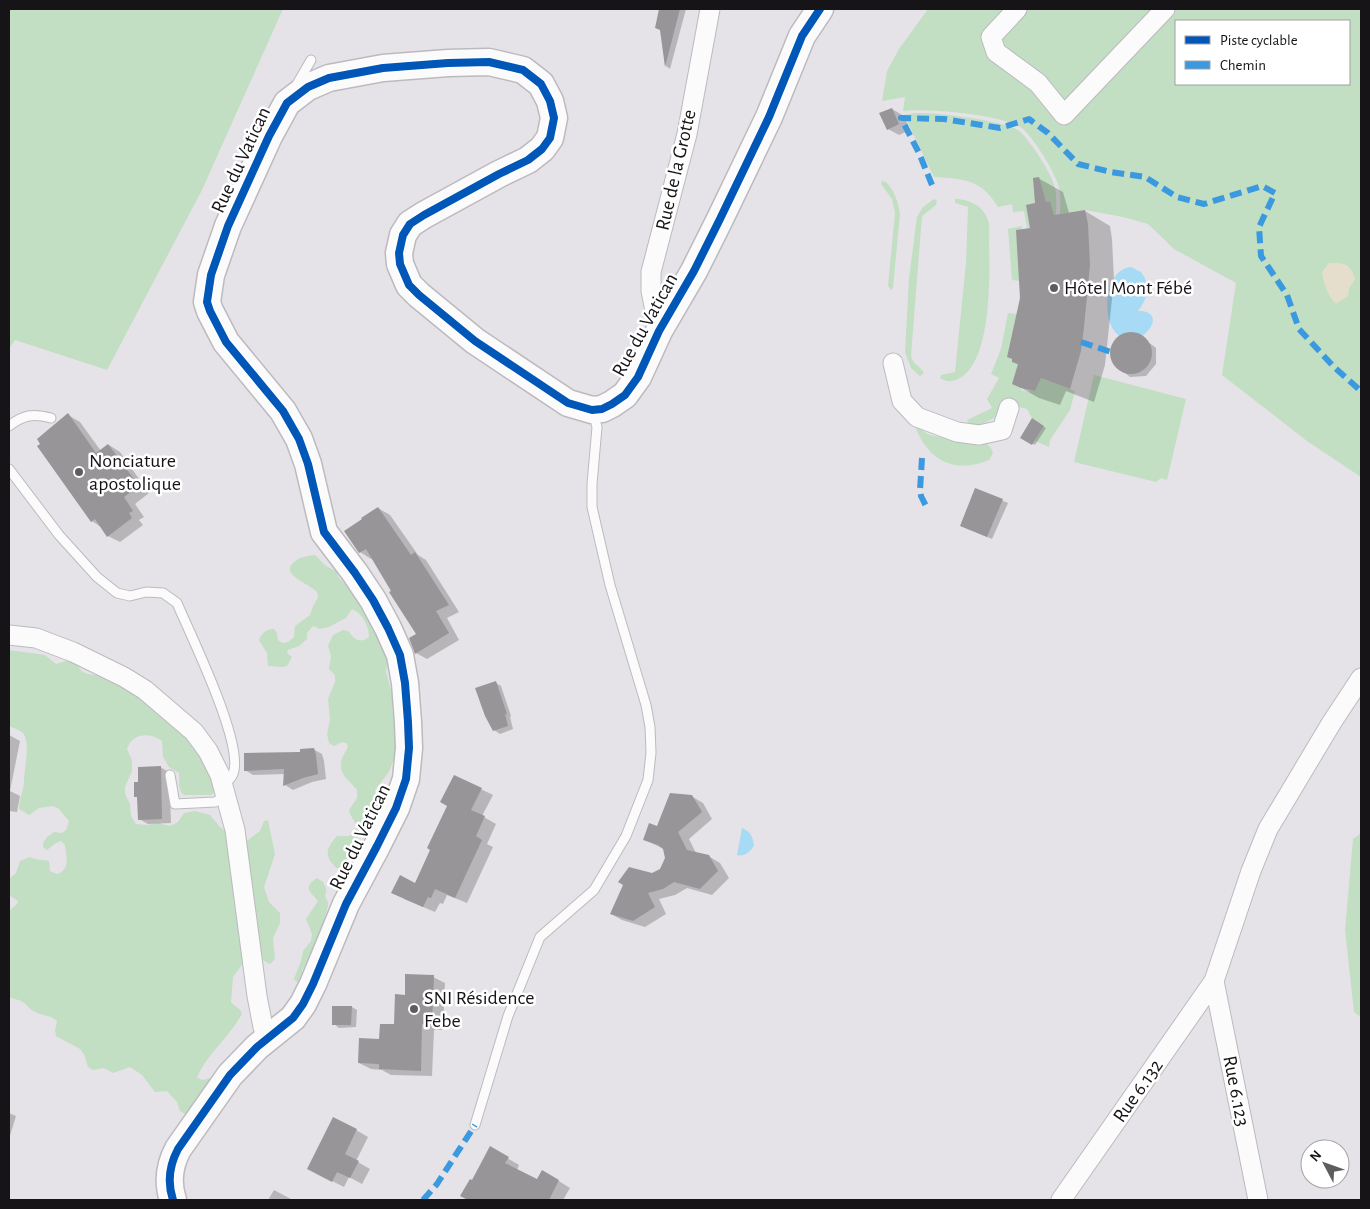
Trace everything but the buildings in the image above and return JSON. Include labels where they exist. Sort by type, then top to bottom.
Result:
[{"type":"street","name":"Rue de la Grotte","points":[[659,331],[651,291],[651,272],[687,134],[710,9]]},
{"type":"street","name":"Rue du Vatican","points":[[173,1200],[169,1184],[169,1172],[172,1160],[178,1149],[230,1075],[257,1047],[293,1018],[303,1004],[346,904],[396,808],[406,779],[409,748],[403,668],[400,655],[388,628],[355,573],[324,532],[308,464],[299,439],[283,411],[226,342],[207,302],[211,274],[228,226],[269,136],[287,103],[308,87],[330,78],[383,68],[490,62],[523,70],[541,84],[550,101],[554,118],[550,138],[528,160],[499,174],[410,224],[403,235],[399,253],[400,264],[409,285],[418,295],[475,341],[568,403],[592,410],[602,409],[625,395],[638,377],[659,331],[694,271],[769,118],[802,36],[820,9]]},
{"type":"street","points":[[1017,9],[991,36],[996,52],[1038,83],[1064,115],[1165,9]]},
{"type":"street","points":[[893,363],[902,401],[917,417],[957,432],[980,435],[1002,430],[1009,408]]},
{"type":"street","points":[[9,635],[36,638],[73,652],[124,677],[145,690],[194,732],[208,751],[225,790],[236,830],[258,1004],[267,1039]]},
{"type":"street","points":[[1214,982],[1251,871],[1268,829],[1332,722],[1361,678]]},
{"type":"street","name":"Rue 6.132","points":[[1061,1200],[1214,982]]},
{"type":"street","name":"Rue 6.123","points":[[1214,982],[1258,1200]]},
{"type":"lane","points":[[287,103],[311,60]]},
{"type":"lane","points":[[475,1125],[508,1016],[540,937],[594,890],[626,836],[648,780],[651,735],[646,705],[610,585],[592,507],[597,427],[592,410]]},
{"type":"lane","points":[[9,426],[19,418],[29,415],[40,415],[50,418]]},
{"type":"lane","points":[[9,469],[59,535],[97,577],[110,588],[117,593],[130,596],[146,592],[162,593],[176,603],[223,709],[234,755],[234,772],[225,790],[215,802],[175,804],[170,775]]},
{"type":"green space","points":[[9,9],[283,9],[202,190],[107,370],[15,340],[9,349]]},
{"type":"green space","points":[[928,9],[1361,9],[1361,477],[1307,441],[1222,375],[1236,283],[1174,249],[1148,224],[1085,210],[1060,214],[1060,191],[1054,174],[1033,140],[1023,129],[1014,124],[984,116],[914,110],[903,111],[905,97],[882,101],[887,71],[899,49]]},
{"type":"green space","points":[[915,113],[968,117],[1010,126],[1018,130],[1028,140],[1050,174],[1056,194],[1056,215],[1054,215],[1050,201],[1046,202],[1045,199],[1035,201],[1030,228],[1027,228],[1024,211],[1013,212],[1012,204],[998,207],[985,191],[971,182],[934,177],[904,115]]},
{"type":"green space","points":[[882,181],[889,185],[894,193],[900,214],[893,288],[891,290],[888,286],[895,213],[892,199],[881,184]]},
{"type":"green space","points":[[934,199],[937,201],[936,205],[922,216],[911,356],[924,373],[920,376],[911,368],[905,352],[909,278],[917,217],[923,207]]},
{"type":"green space","points":[[955,199],[965,200],[979,207],[983,210],[988,220],[989,296],[983,338],[977,356],[969,370],[958,379],[949,381],[940,378],[941,375],[955,372],[966,263],[968,207],[955,203]]},
{"type":"green space","points":[[1022,226],[1019,281],[1012,280],[1008,229]]},
{"type":"green space","points":[[1008,313],[1017,314],[1007,357],[1012,359],[1012,362],[1021,365],[1021,390],[1035,391],[1041,378],[1075,391],[1070,410],[1050,440],[1049,447],[1035,441],[1044,426],[1032,418],[1027,409],[1003,403],[994,418],[972,429],[967,420],[992,408],[987,399],[999,378],[991,374],[1001,349]]},
{"type":"green space","points":[[1094,375],[1186,399],[1167,480],[1161,478],[1156,482],[1074,462]]},
{"type":"green space","points":[[914,423],[924,432],[934,436],[983,442],[989,446],[993,453],[989,460],[964,466],[942,461],[926,446],[919,436]]},
{"type":"green space","points":[[315,555],[326,566],[336,571],[339,578],[364,602],[377,637],[389,649],[386,672],[393,698],[392,708],[395,724],[396,753],[389,772],[375,790],[377,808],[375,817],[357,838],[351,857],[343,869],[338,869],[330,861],[328,849],[337,836],[349,836],[357,829],[349,810],[357,798],[357,790],[343,774],[341,767],[348,746],[342,742],[334,746],[329,743],[327,734],[330,719],[328,699],[335,682],[335,675],[329,669],[331,656],[328,646],[333,635],[343,630],[348,631],[357,640],[369,637],[367,625],[362,617],[352,609],[346,618],[329,627],[320,629],[313,626],[307,633],[307,639],[299,646],[288,650],[287,653],[292,657],[287,666],[283,667],[268,666],[267,653],[259,640],[269,629],[274,629],[278,640],[283,643],[288,642],[294,637],[295,626],[310,615],[318,598],[317,592],[293,575],[290,567],[298,559]]},
{"type":"green space","points":[[9,650],[45,655],[56,664],[66,661],[76,662],[83,672],[112,680],[135,693],[205,753],[216,791],[211,795],[184,795],[180,788],[179,773],[169,767],[163,757],[162,741],[147,735],[137,737],[129,744],[127,749],[132,760],[132,771],[125,787],[125,794],[130,804],[131,816],[136,824],[158,823],[170,826],[178,822],[184,813],[195,811],[210,815],[220,827],[244,843],[260,831],[264,821],[268,820],[275,854],[264,887],[269,902],[280,913],[280,923],[273,938],[275,959],[270,964],[260,956],[258,951],[259,933],[257,929],[247,958],[233,977],[231,1002],[242,1014],[202,1068],[197,1077],[199,1079],[214,1078],[185,1114],[180,1111],[177,1102],[167,1091],[155,1092],[142,1075],[130,1067],[113,1073],[104,1068],[93,1070],[88,1067],[84,1054],[80,1049],[56,1036],[57,1021],[35,1012],[21,1001],[9,996],[9,911],[18,901],[9,895],[9,879],[16,873],[20,861],[30,857],[49,861],[50,871],[57,874],[61,872],[67,862],[65,845],[61,841],[47,850],[43,847],[43,843],[54,832],[62,833],[66,830],[69,821],[59,809],[53,806],[39,808],[29,815],[19,809],[24,784],[27,743],[23,733],[9,726]]},
{"type":"green space","points":[[1361,833],[1361,1017],[1354,1012],[1345,930],[1353,839]]},
{"type":"green space","points":[[317,878],[325,886],[328,906],[320,934],[297,982],[294,979],[303,951],[311,941],[312,934],[306,919],[318,901],[309,890],[309,887],[312,881]]},
{"type":"sand","points":[[1329,263],[1346,265],[1351,270],[1355,279],[1349,289],[1348,296],[1336,304],[1328,293],[1322,272]]},
{"type":"water","points":[[1131,267],[1141,272],[1147,287],[1146,296],[1138,311],[1148,313],[1153,318],[1152,325],[1147,332],[1131,340],[1122,337],[1113,329],[1107,302],[1111,283],[1116,275]]},
{"type":"water","points":[[742,828],[751,835],[754,846],[747,854],[737,855]]},
{"type":"marked path","points":[[932,185],[919,153],[901,118],[944,119],[1000,128],[1029,119],[1048,133],[1078,164],[1111,172],[1145,177],[1177,197],[1204,204],[1262,186],[1275,193],[1259,227],[1261,256],[1287,295],[1299,329],[1334,367],[1361,391]]},
{"type":"marked path","points":[[1081,342],[1111,352]]},
{"type":"marked path","points":[[922,458],[920,490],[927,508]]},
{"type":"marked path","points":[[423,1200],[437,1184],[475,1125]]},
{"type":"cycle path","points":[[173,1200],[170,1174],[178,1149],[230,1075],[257,1047],[293,1018],[303,1004],[346,904],[396,808],[406,779],[409,748],[405,683],[400,655],[388,628],[373,600],[324,532],[308,464],[299,439],[283,411],[226,342],[207,302],[211,275],[228,226],[269,136],[287,103],[308,87],[329,78],[383,68],[489,62],[523,70],[541,84],[550,101],[554,118],[550,138],[542,149],[528,160],[499,174],[410,224],[403,235],[399,253],[400,264],[409,285],[475,341],[568,403],[592,410],[602,409],[625,395],[638,377],[659,331],[694,271],[720,219],[769,117],[802,36],[820,9]]},
{"type":"place","name":"Hôtel Mont Fébé","points":[[1054,288]]},
{"type":"place","name":"Nonciature apostolique","points":[[79,472]]},
{"type":"place","name":"SNI Résidence Febe","points":[[414,1009]]}]
